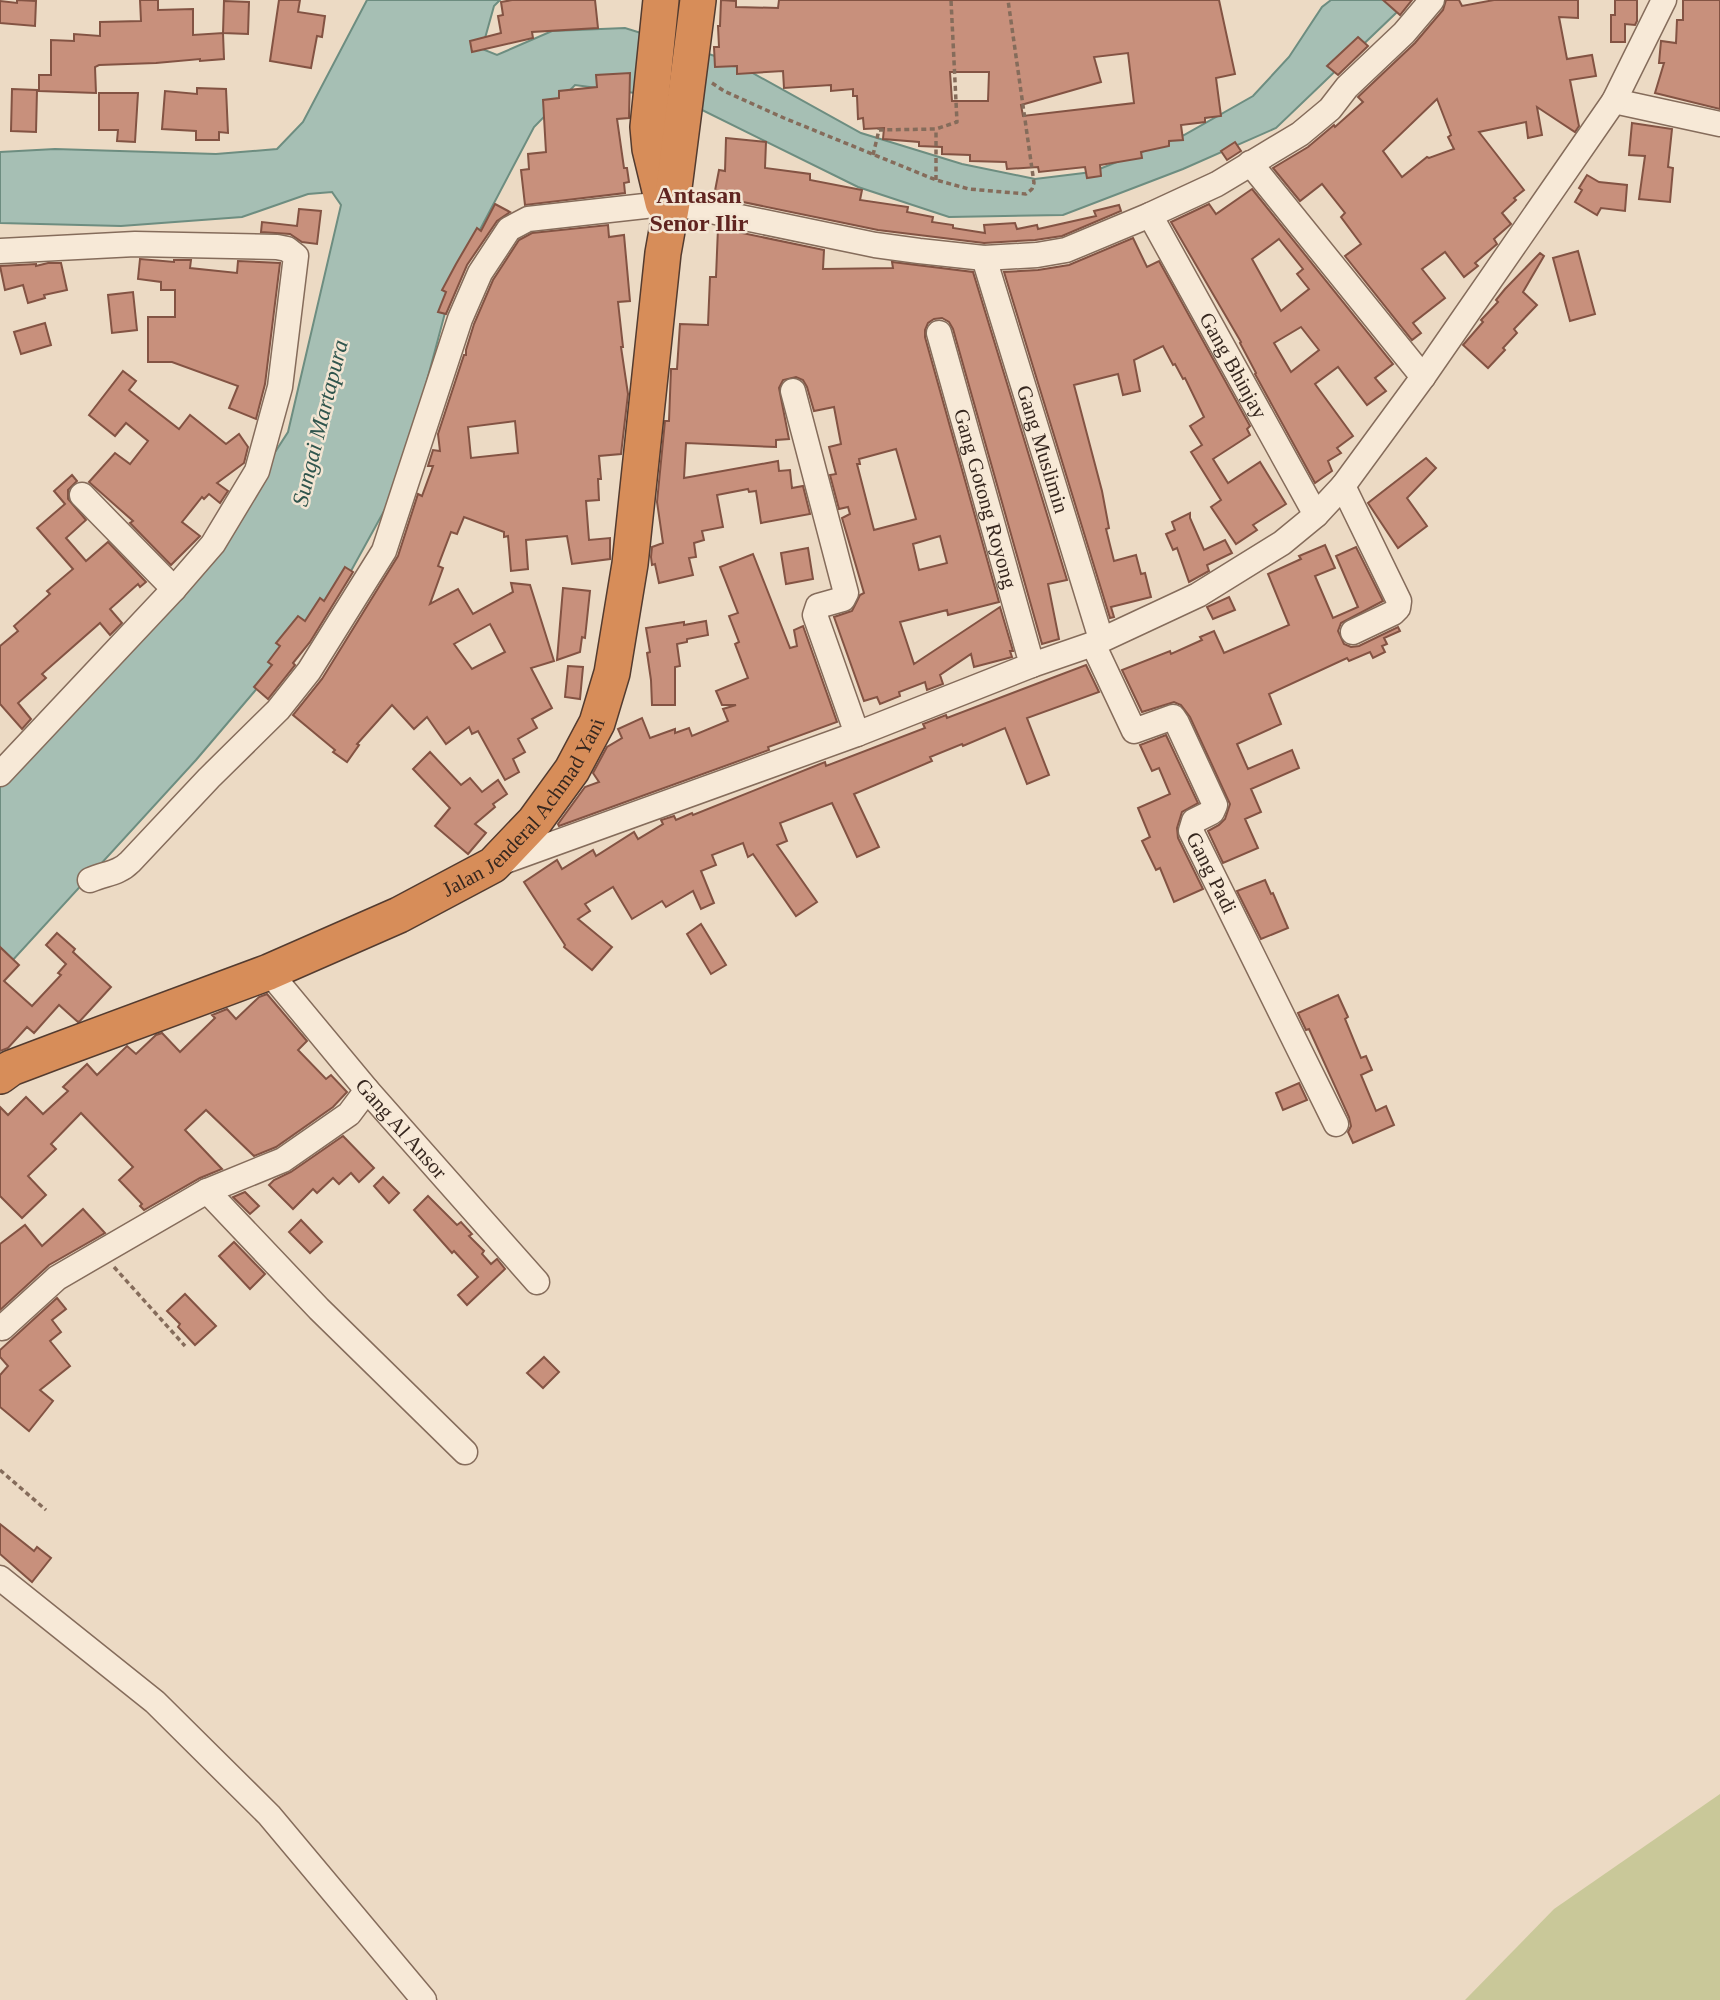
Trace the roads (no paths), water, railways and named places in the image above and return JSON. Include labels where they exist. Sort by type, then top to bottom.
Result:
[{"type":"highway","name":"Jalan Jenderal Achmad Yani","points":[[661,0],[648,114],[664,149]]},
{"type":"highway","name":"Jalan Jenderal Achmad Yani","points":[[0,1076],[11,1068],[269,972],[399,915],[493,866],[535,821],[572,770],[597,723],[612,673],[630,564],[665,242],[667,203],[664,149],[689,70],[698,0]]},
{"type":"street","points":[[90,880],[121,871],[278,710],[315,661],[384,551],[460,319],[480,273],[509,229],[528,219],[667,203],[876,245],[984,258],[1037,255],[1066,250],[1217,184],[1318,122],[1347,87],[1404,33],[1433,0]]},
{"type":"street","points":[[493,866],[857,734],[1097,641],[1210,588],[1282,542],[1316,515],[1343,486],[1423,377],[1614,101],[1664,0]]},
{"type":"street","points":[[1614,101],[1720,124]]},
{"type":"street","points":[[1251,163],[1423,377]]},
{"type":"street","name":"Gang Bhinjay","points":[[1150,215],[1316,515]]},
{"type":"street","points":[[0,251],[135,244],[277,247],[288,248],[296,256],[280,387],[257,471],[213,544],[0,774]]},
{"type":"street","name":"Gang Muslimin","points":[[984,258],[1027,390],[1097,641]]},
{"type":"street","name":"Gang Gotong Royong","points":[[939,333],[1032,665]]},
{"type":"street","points":[[793,391],[846,593],[843,599],[818,606],[815,615],[857,734]]},
{"type":"street","points":[[1343,486],[1399,601],[1398,608],[1393,613],[1353,632]]},
{"type":"street","points":[[82,495],[174,589]]},
{"type":"street","name":"Gang Padi","points":[[1097,641],[1134,731],[1173,717],[1177,723],[1215,805],[1212,812],[1194,821],[1191,831],[1336,1124]]},
{"type":"street","name":"Gang Al Ansor","points":[[269,972],[366,1090],[537,1282]]},
{"type":"street","points":[[1,1328],[57,1278],[207,1191],[282,1160],[349,1114],[366,1090]]},
{"type":"street","points":[[207,1191],[319,1309],[465,1452]]},
{"type":"street","points":[[0,1578],[155,1702],[269,1815],[424,2000]]},
{"type":"water","name":"Sungai Martapura","points":[[367,0],[500,0],[494,6],[482,49],[497,55],[552,31],[625,28],[731,61],[861,133],[962,164],[1035,179],[1092,172],[1184,135],[1253,96],[1289,57],[1322,7],[1331,0],[1407,0],[1276,128],[1183,169],[1063,215],[949,217],[858,187],[680,99],[575,85],[534,127],[454,279],[400,482],[340,591],[196,760],[0,974],[0,778],[222,534],[288,432],[341,205],[332,192],[308,194],[242,217],[121,226],[0,223],[0,152],[55,149],[216,154],[277,149],[303,122]]},
{"type":"district","name":"Antasan Senor Ilir","points":[[699,209]]}]
